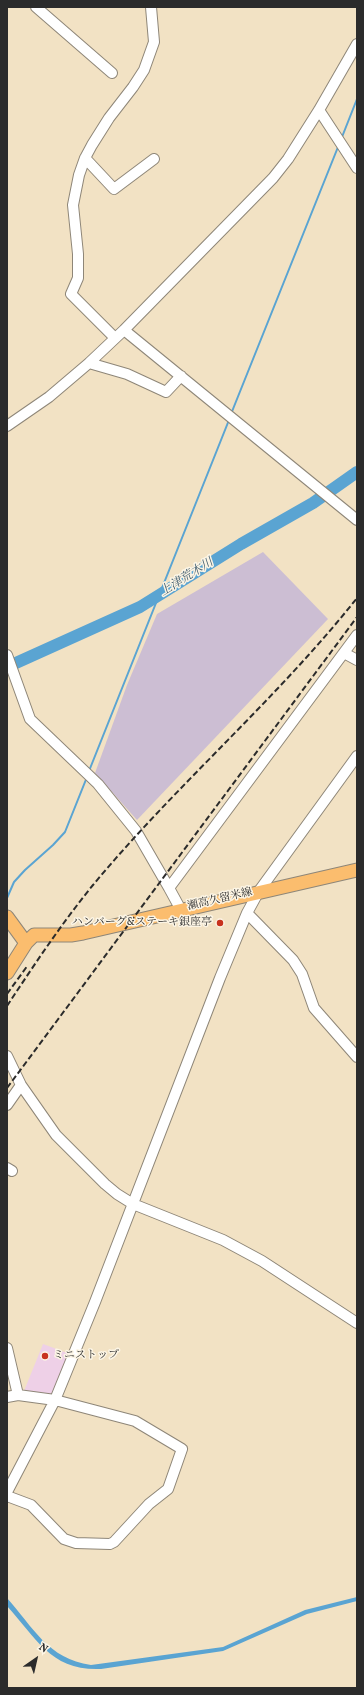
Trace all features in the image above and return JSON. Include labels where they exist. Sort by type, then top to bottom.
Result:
[{"type":"main road","name":"瀬高久留米線","points":[[26,943],[34,935],[71,935],[258,891],[357,870]]},
{"type":"main road","points":[[7,917],[26,943],[7,972]]},
{"type":"street","points":[[36,7],[112,73]]},
{"type":"street","points":[[115,338],[71,294],[78,278],[78,254],[74,205],[85,158],[109,118],[144,70],[154,42],[151,7]]},
{"type":"street","points":[[7,426],[49,397],[89,363],[124,330],[273,178],[288,159],[319,110],[357,44]]},
{"type":"street","points":[[319,110],[357,168]]},
{"type":"street","points":[[85,158],[114,188],[154,159]]},
{"type":"street","points":[[124,330],[357,520]]},
{"type":"street","points":[[89,363],[127,374],[166,392],[181,376]]},
{"type":"street","points":[[169,888],[357,635]]},
{"type":"street","points":[[344,653],[357,660]]},
{"type":"street","points":[[7,655],[30,719],[98,784],[136,831],[181,910]]},
{"type":"street","points":[[7,1492],[55,1400],[247,913],[258,891],[357,756]]},
{"type":"street","points":[[247,913],[293,960],[302,974],[314,1008],[357,1056]]},
{"type":"street","points":[[7,1056],[21,1085],[61,1140],[105,1184],[133,1204],[229,1244],[262,1261],[357,1323]]},
{"type":"street","points":[[7,1105],[21,1085]]},
{"type":"street","points":[[7,1348],[18,1394]]},
{"type":"street","points":[[7,1397],[18,1394],[55,1400],[135,1421],[182,1448],[168,1489],[149,1504],[114,1542],[110,1544],[76,1543],[64,1539],[31,1505],[7,1496]]},
{"type":"shaded area","points":[[263,552],[328,619],[137,820],[95,773],[127,685],[157,614]]},
{"type":"shaded area","points":[[43,1344],[70,1354],[51,1396],[24,1391]]},
{"type":"water","points":[[357,1597],[357,1601],[307,1614],[223,1651],[101,1669],[69,1665],[57,1659],[46,1651],[7,1606],[7,1598],[52,1649],[76,1662],[91,1665],[223,1647],[305,1610]]},
{"type":"waterway","points":[[342,137],[357,99]]},
{"type":"waterway","points":[[231,414],[338,147]]},
{"type":"waterway","name":"上津荒木川","points":[[89,771],[229,420]]},
{"type":"waterway","name":"上津荒木川","points":[[7,667],[140,607],[241,544],[313,503],[357,472]]},
{"type":"waterway","points":[[7,898],[14,882],[65,832],[87,777]]},
{"type":"railway","points":[[7,1006],[59,929],[93,885],[158,812],[293,672],[326,636],[357,598]]},
{"type":"railway","points":[[7,1088],[357,617]]},
{"type":"railway","points":[[7,994],[28,965]]},
{"type":"place","name":"ハンバーグ&ステーキ銀座亭","points":[[220,923]]},
{"type":"place","name":"ミニストップ","points":[[45,1356]]}]
